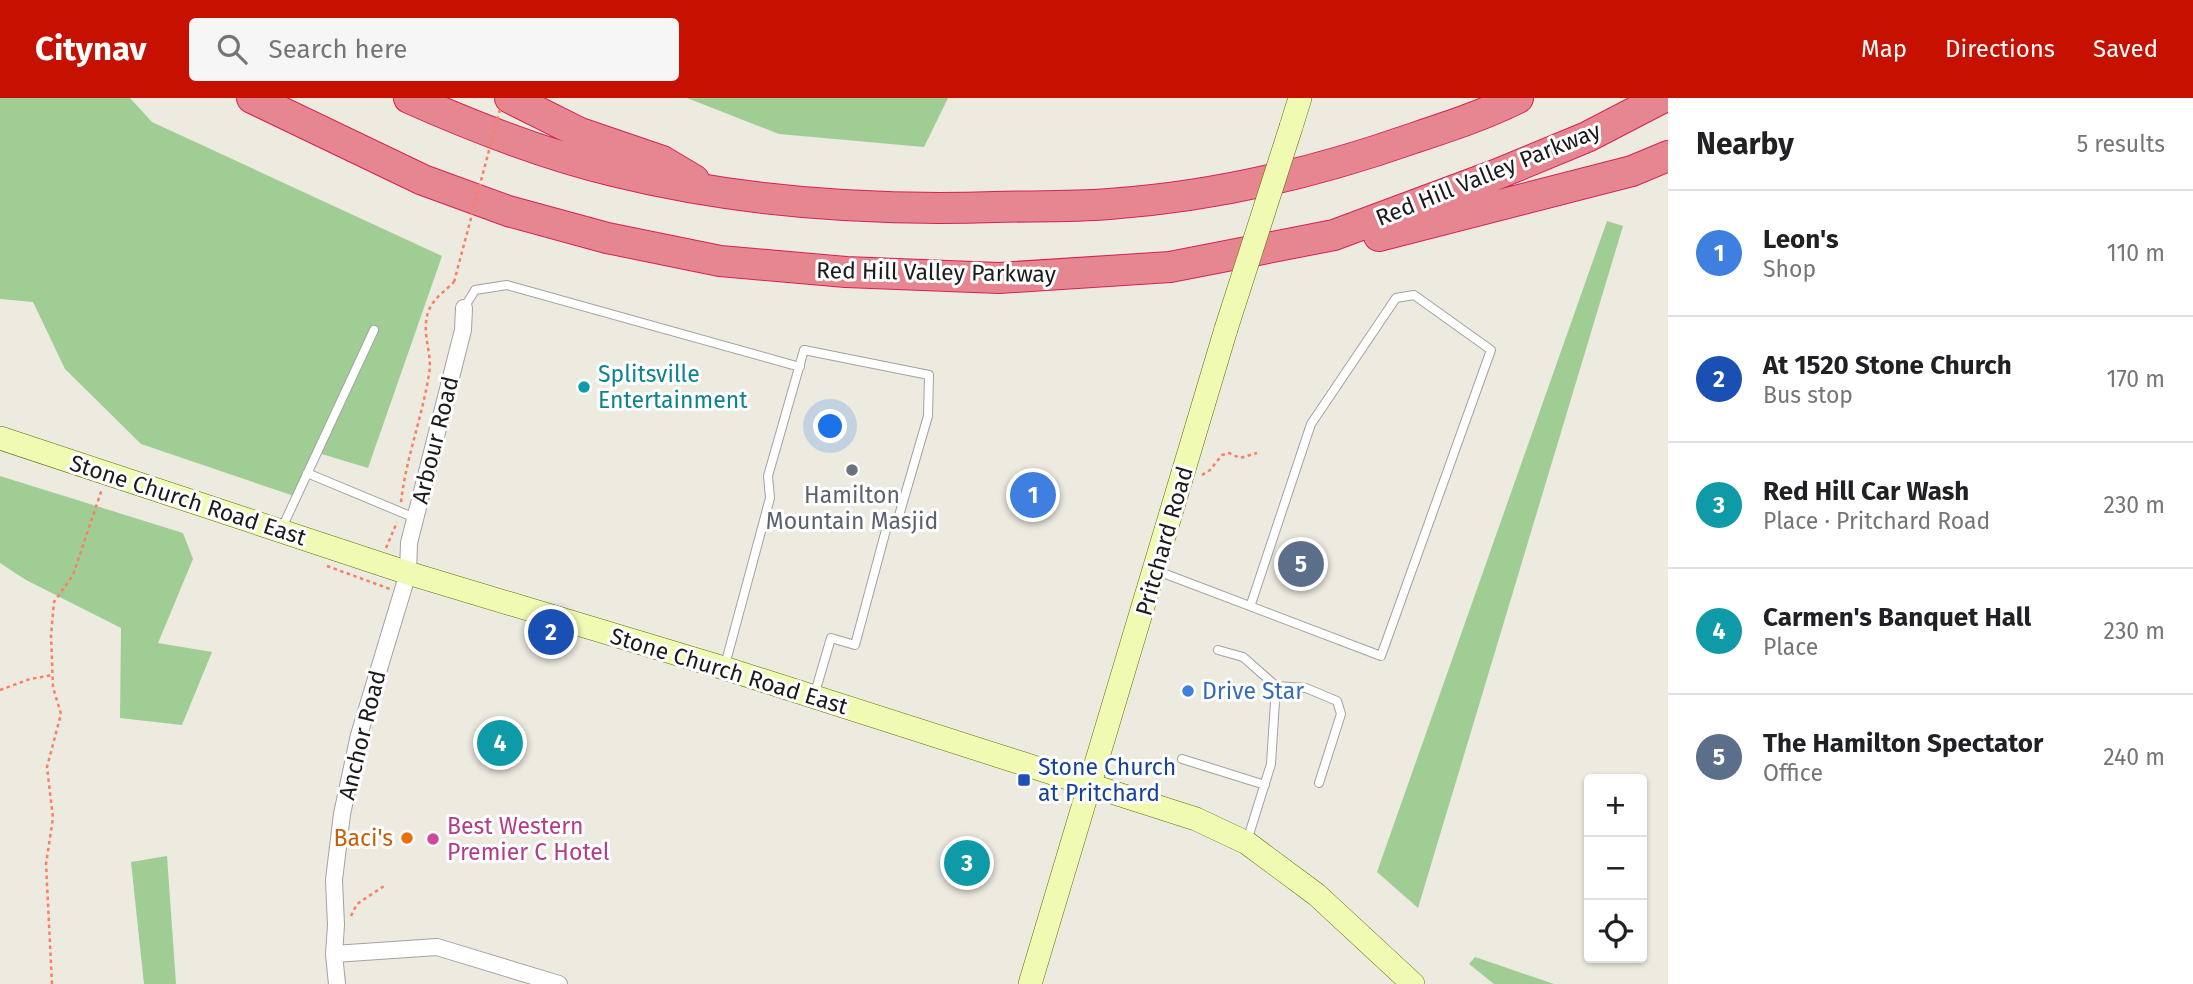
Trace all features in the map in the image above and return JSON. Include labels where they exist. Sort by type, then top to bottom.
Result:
[{"type":"highway","name":"Red Hill Valley Parkway","points":[[252,98],[423,180],[508,211],[607,238],[719,261],[846,272],[999,278],[1084,275],[1170,267],[1334,235],[1507,170],[1587,136],[1662,98]]},
{"type":"highway","points":[[408,98],[520,142],[610,170],[710,189],[827,206],[944,208],[1110,204],[1185,196],[1271,180],[1359,157],[1518,98]]},
{"type":"highway","points":[[510,98],[580,133],[662,161],[710,189]]},
{"type":"highway","points":[[1334,235],[1384,236],[1632,170],[1668,156]]},
{"type":"highway","points":[[1632,170],[1668,168]]},
{"type":"main road","name":"Pritchard Road","points":[[1030,984],[1226,329],[1300,98]]},
{"type":"main road","name":"Stone Church Road East","points":[[0,438],[408,573],[724,668],[1196,818],[1247,843],[1317,895],[1413,984]]},
{"type":"street","name":"Arbour Road","points":[[408,573],[407,515],[463,330],[464,308]]},
{"type":"street","name":"Anchor Road","points":[[337,984],[334,954],[334,880],[342,814],[359,735],[408,573]]},
{"type":"street","points":[[334,954],[437,947],[559,984]]},
{"type":"lane","points":[[464,308],[475,290],[507,285],[800,367]]},
{"type":"lane","points":[[1155,570],[1251,604],[1381,656],[1491,350],[1414,295],[1396,298],[1311,424],[1251,604]]},
{"type":"lane","points":[[281,530],[374,330]]},
{"type":"lane","points":[[724,668],[770,498],[768,475],[804,350],[929,375],[928,416],[898,519],[887,526],[855,645],[831,638],[813,697]]},
{"type":"lane","points":[[307,474],[407,515]]},
{"type":"lane","points":[[1219,650],[1243,657],[1276,685],[1306,688],[1337,701],[1341,714],[1319,783]]},
{"type":"lane","points":[[1247,843],[1271,764],[1276,685]]},
{"type":"lane","points":[[1182,759],[1265,785]]},
{"type":"path","points":[[377,563],[407,515],[404,471],[429,374],[430,353],[424,328],[429,308],[454,282],[503,98]]},
{"type":"path","points":[[1182,478],[1205,475],[1222,455],[1229,453],[1240,458],[1257,453]]},
{"type":"path","points":[[52,984],[46,864],[53,818],[47,767],[61,714],[53,675],[51,635],[54,602],[73,575],[107,472]]},
{"type":"path","points":[[0,690],[30,679],[53,675]]},
{"type":"path","points":[[353,912],[357,904],[384,886]]},
{"type":"green space","points":[[0,98],[130,98],[152,122],[442,256],[368,468],[315,452],[300,498],[141,444],[65,369],[33,302],[0,299]]},
{"type":"green space","points":[[687,98],[948,98],[924,147],[779,134]]},
{"type":"green space","points":[[1607,221],[1623,226],[1418,908],[1377,872]]},
{"type":"green space","points":[[0,476],[183,533],[193,559],[158,643],[212,652],[182,725],[120,718],[121,628],[26,580],[0,563]]},
{"type":"green space","points":[[167,856],[176,984],[144,984],[131,862]]},
{"type":"green space","points":[[1475,957],[1554,984],[1494,984],[1469,964]]},
{"type":"place","name":"Splitsville Entertainment","points":[[584,387]]},
{"type":"place","name":"Hamilton Mountain Masjid","points":[[852,470]]},
{"type":"place","name":"Leon's","points":[[1033,495]]},
{"type":"place","name":"The Hamilton Spectator","points":[[1301,564]]},
{"type":"place","name":"At 1520 Stone Church","points":[[551,632]]},
{"type":"place","name":"Drive Star","points":[[1188,691]]},
{"type":"place","name":"Carmen's Banquet Hall","points":[[500,743]]},
{"type":"place","name":"Stone Church at Pritchard","points":[[1024,780]]},
{"type":"place","name":"Baci's","points":[[407,838]]},
{"type":"place","name":"Best Western Premier C Hotel","points":[[433,839]]},
{"type":"place","name":"Red Hill Car Wash","points":[[967,863]]}]
